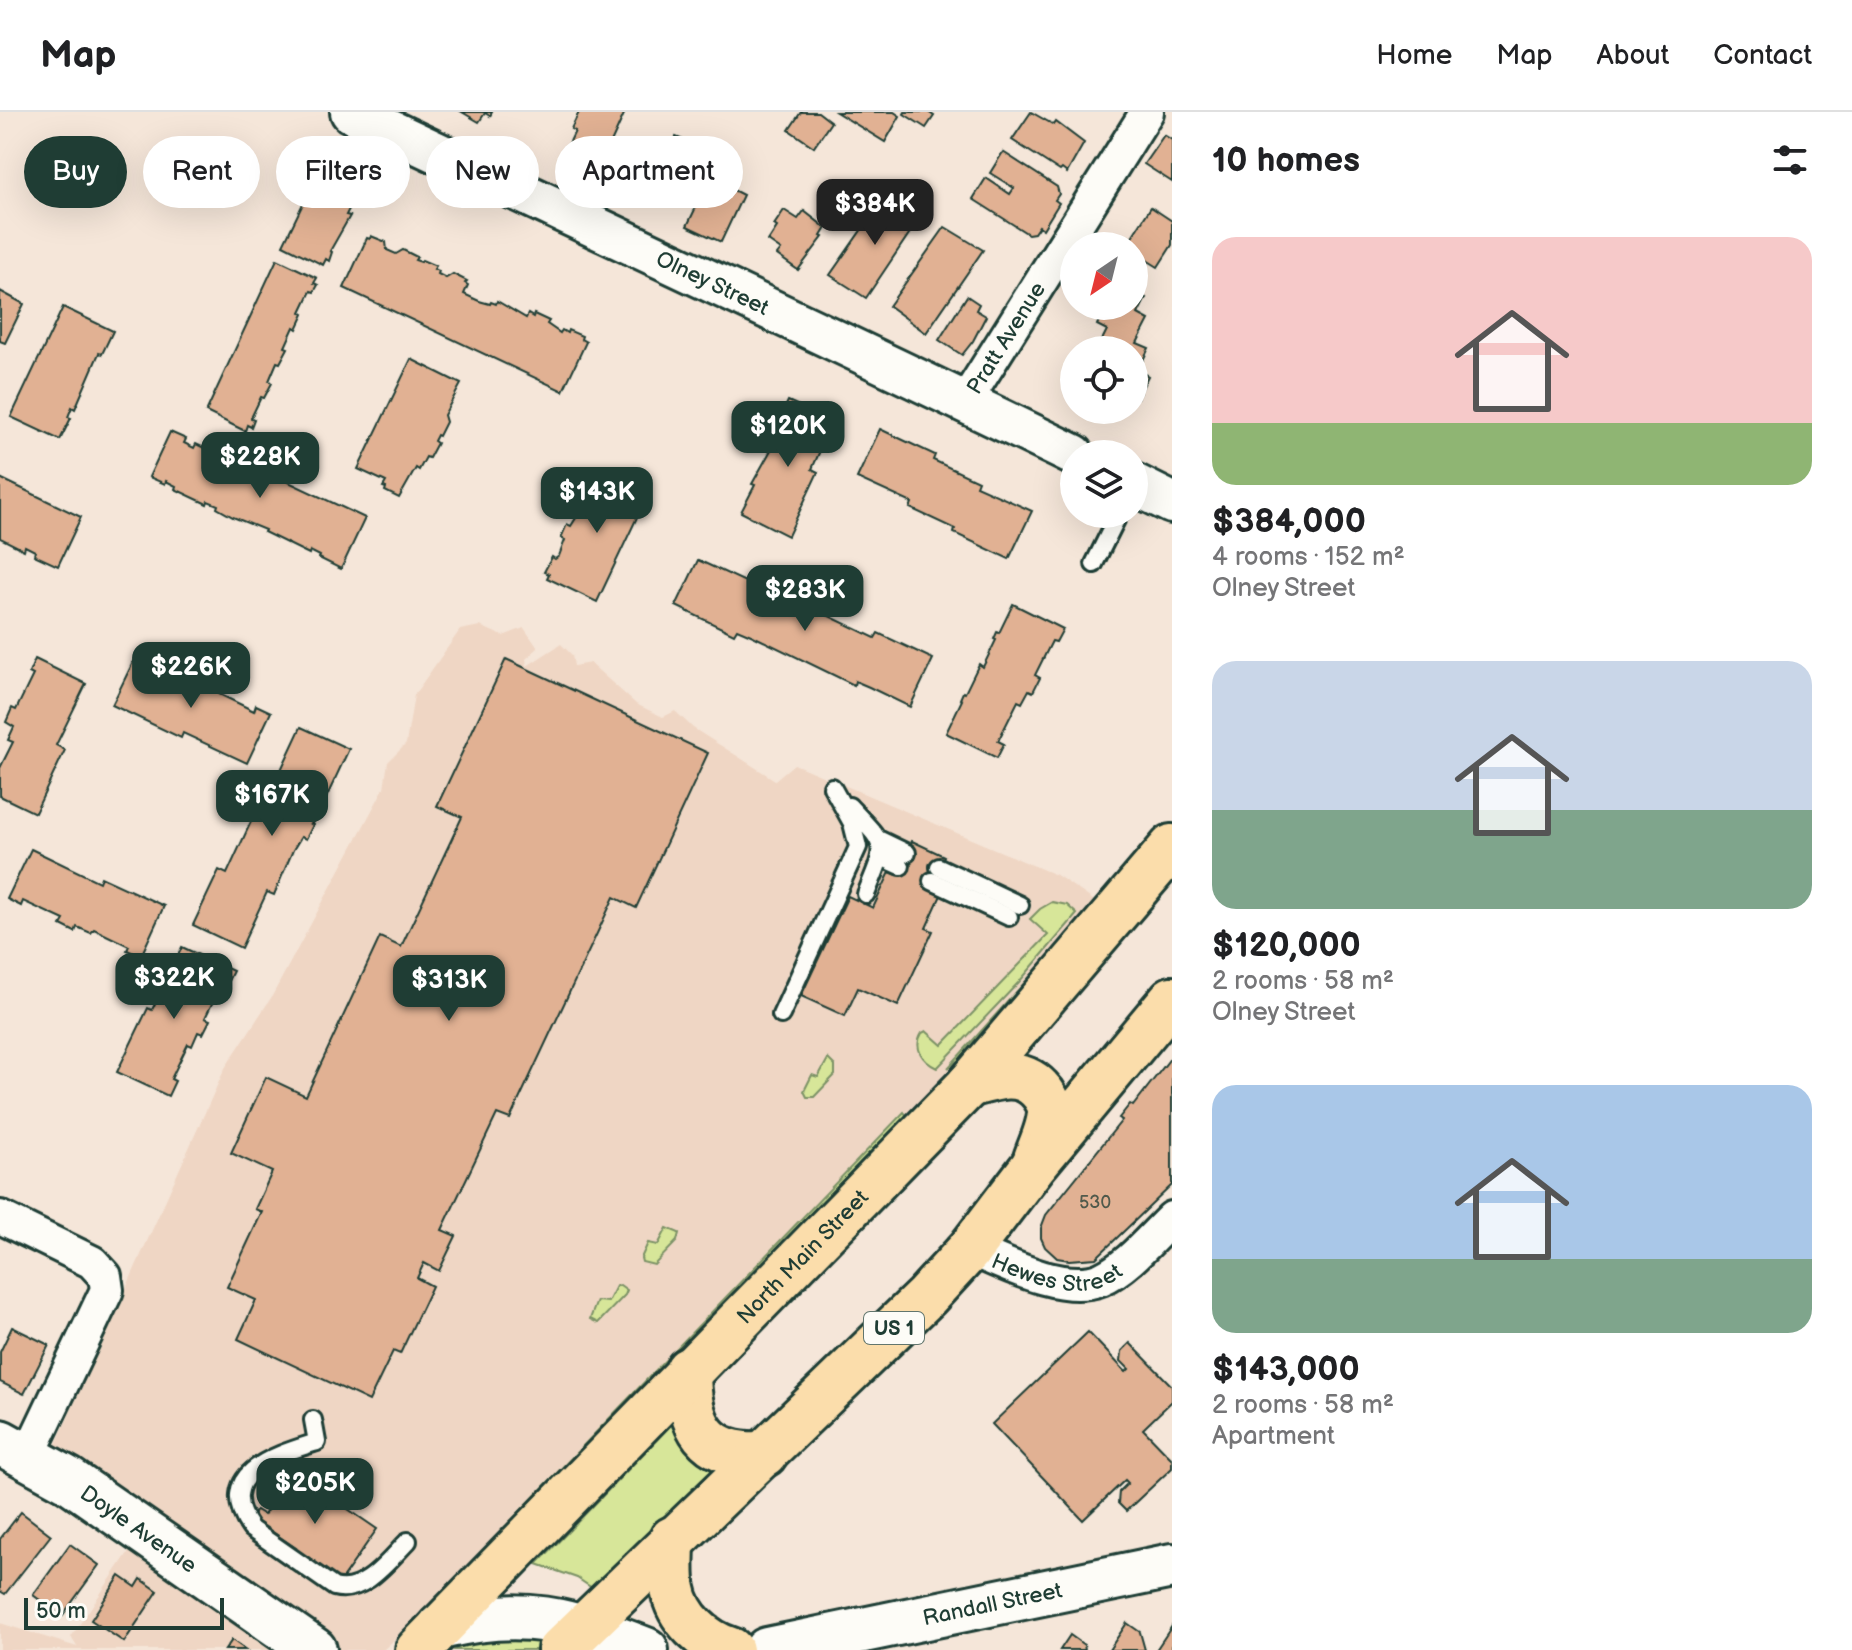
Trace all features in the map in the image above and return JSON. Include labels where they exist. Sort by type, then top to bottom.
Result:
[{"type":"main road","name":"North Main Street","points":[[429,1638],[969,1085],[1172,847]]},
{"type":"main road","name":"US 1","points":[[571,1638],[926,1297],[970,1249],[1034,1165],[1172,999]]},
{"type":"main road","points":[[969,1085],[1001,1076],[1016,1076],[1032,1081],[1044,1094],[1050,1108],[1047,1129],[1034,1165]]},
{"type":"main road","points":[[688,1370],[688,1399],[693,1419],[702,1434],[712,1444],[727,1451],[742,1455],[765,1454]]},
{"type":"main road","name":"Doyle Avenue","points":[[14,1449],[69,1480],[314,1650]]},
{"type":"main road","points":[[672,1539],[673,1590],[679,1608],[705,1637],[731,1650]]},
{"type":"main road","name":"Randall Street","points":[[767,1650],[1172,1566]]},
{"type":"main road","points":[[429,1638],[491,1617],[519,1615],[571,1638],[646,1650]]},
{"type":"street","name":"Pratt Avenue","points":[[965,402],[1147,112]]},
{"type":"street","name":"Olney Street","points":[[362,114],[1060,448]]},
{"type":"street","points":[[1148,491],[1172,503]]},
{"type":"street","points":[[0,1217],[92,1262],[105,1276],[107,1290],[14,1449]]},
{"type":"street","name":"Hewes Street","points":[[970,1249],[1042,1278],[1086,1283],[1099,1280],[1120,1268],[1172,1218]]},
{"type":"lane","points":[[1094,564],[1112,528]]},
{"type":"lane","points":[[781,1015],[858,847],[852,823],[832,787],[881,848],[904,859]]},
{"type":"lane","points":[[866,894],[881,848]]},
{"type":"lane","points":[[936,874],[1015,911]]},
{"type":"lane","points":[[313,1420],[317,1442],[254,1466],[241,1484],[240,1507],[251,1529],[334,1587],[345,1590],[360,1585],[408,1541]]},
{"type":"shaded area","points":[[480,626],[503,636],[524,628],[538,648],[526,659],[527,666],[561,644],[572,655],[574,666],[590,663],[636,704],[663,717],[675,711],[693,728],[775,780],[794,764],[1058,876],[1115,915],[445,1594],[383,1650],[0,1650],[0,1623],[77,1647],[71,1637],[145,1528],[51,1455],[225,1068],[271,998],[384,788],[388,762],[406,744],[414,695],[460,630]]},
{"type":"green space","points":[[1052,902],[1067,905],[1077,914],[1019,982],[937,1068],[927,1062],[920,1054],[918,1044],[922,1033],[926,1031],[942,1045],[1048,935],[1030,919]]},
{"type":"green space","points":[[1080,921],[967,1054],[948,1068]]},
{"type":"green space","points":[[828,1059],[835,1066],[835,1075],[814,1097],[807,1097],[804,1091],[812,1075],[818,1077]]},
{"type":"green space","points":[[904,1112],[907,1116],[504,1534],[501,1531]]},
{"type":"green space","points":[[667,1228],[679,1233],[677,1241],[654,1265],[642,1262],[648,1243],[658,1245]]},
{"type":"green space","points":[[616,1286],[627,1290],[625,1295],[598,1323],[590,1319],[597,1301],[608,1302]]},
{"type":"green space","points":[[675,1421],[725,1465],[595,1590],[577,1578],[537,1564]]},
{"type":"green space","points":[[468,1638],[549,1638],[537,1650],[455,1650]]},
{"type":"building","points":[[462,112],[492,112],[490,116],[485,113],[479,122]]},
{"type":"building","points":[[579,112],[625,112],[614,136],[573,136],[575,131],[571,129]]},
{"type":"building","points":[[801,112],[818,112],[831,122],[814,147],[789,130]]},
{"type":"building","points":[[836,112],[894,112],[900,116],[885,142]]},
{"type":"building","points":[[905,112],[928,112],[934,116],[926,128]]},
{"type":"building","points":[[1031,112],[1054,125],[1056,122],[1084,143],[1067,173],[1012,140]]},
{"type":"building","points":[[1164,135],[1172,140],[1172,182],[1144,164]]},
{"type":"building","points":[[1003,152],[1057,187],[1059,194],[1055,200],[1059,203],[1043,229],[1039,226],[1034,233],[1028,234],[973,199],[986,178],[1010,194],[1014,188],[990,173]]},
{"type":"building","points":[[885,196],[919,219],[866,298],[830,275]]},
{"type":"building","points":[[1151,207],[1172,221],[1172,245],[1158,267],[1148,261],[1148,232],[1135,232]]},
{"type":"building","points":[[301,208],[350,208],[346,215],[350,216],[330,251],[329,261],[326,259],[323,265],[283,245]]},
{"type":"building","points":[[696,208],[737,208],[721,242],[687,226]]},
{"type":"building","points":[[784,210],[798,219],[804,211],[826,228],[823,237],[798,270],[777,255],[781,250],[768,241]]},
{"type":"building","points":[[945,227],[983,250],[926,333],[889,306]]},
{"type":"building","points":[[371,236],[386,242],[387,250],[396,254],[403,250],[417,257],[415,260],[436,266],[434,269],[439,271],[438,274],[446,278],[453,274],[467,281],[464,294],[490,304],[497,301],[526,318],[528,314],[533,317],[534,314],[549,321],[547,324],[560,333],[562,330],[567,333],[568,330],[582,336],[581,339],[586,342],[563,391],[344,288],[367,238]]},
{"type":"building","points":[[277,259],[317,278],[314,283],[318,285],[314,292],[311,291],[301,312],[304,314],[285,347],[288,348],[280,363],[277,362],[269,381],[272,383],[251,418],[254,419],[251,427],[247,425],[245,431],[206,412]]},
{"type":"building","points":[[0,291],[24,304],[5,343],[0,341]]},
{"type":"building","points":[[967,296],[979,304],[976,310],[986,316],[962,355],[939,340]]},
{"type":"building","points":[[63,307],[113,331],[102,354],[99,353],[75,409],[72,407],[68,417],[71,418],[60,440],[11,417]]},
{"type":"building","points":[[1099,320],[1149,320],[1141,336],[1104,336],[1107,330],[1097,325]]},
{"type":"building","points":[[411,359],[461,384],[444,415],[446,422],[434,441],[437,443],[429,458],[426,457],[419,470],[416,468],[399,498],[385,491],[383,487],[386,482],[358,469]]},
{"type":"building","points":[[788,401],[833,421],[812,469],[818,472],[788,536],[741,512],[771,450],[766,448]]},
{"type":"building","points":[[880,429],[935,455],[933,460],[978,481],[976,486],[1032,511],[1009,559],[910,508],[912,503],[857,478]]},
{"type":"building","points":[[170,432],[186,439],[184,443],[194,448],[196,444],[236,466],[238,463],[255,471],[257,467],[365,518],[341,569],[310,551],[309,554],[233,517],[217,508],[218,505],[208,501],[207,504],[175,489],[176,486],[166,481],[165,484],[149,477]]},
{"type":"building","points":[[599,468],[649,492],[597,602],[547,578],[549,574],[544,572],[552,557],[555,559],[559,556],[565,540],[561,538],[567,524],[571,526],[576,518],[571,515],[578,501],[585,501],[590,488],[586,486],[593,472],[596,474]]},
{"type":"building","points":[[0,478],[81,517],[58,566],[34,555],[35,551],[25,546],[24,550],[0,538]]},
{"type":"building","points":[[698,560],[756,587],[758,582],[875,638],[878,633],[933,659],[910,707],[855,681],[854,685],[751,635],[737,629],[734,634],[676,606]]},
{"type":"building","points":[[1013,604],[1063,629],[1056,642],[1052,641],[1035,675],[1040,678],[1033,692],[1029,690],[1022,703],[1018,701],[998,741],[1004,744],[997,758],[946,733],[963,692],[979,664],[983,667],[997,632]]},
{"type":"building","points":[[137,654],[151,661],[149,666],[189,685],[191,680],[206,687],[207,683],[221,689],[219,694],[254,711],[256,705],[271,712],[247,763],[183,733],[181,738],[112,705]]},
{"type":"building","points":[[35,659],[86,684],[56,745],[65,750],[35,813],[0,796],[0,768],[13,742],[8,740],[14,727],[6,722],[12,708],[16,710],[33,675],[29,673]]},
{"type":"building","points":[[506,659],[708,753],[636,908],[614,897],[510,1119],[497,1114],[442,1230],[456,1236],[439,1271],[424,1263],[417,1278],[432,1286],[400,1354],[393,1351],[369,1401],[238,1339],[256,1300],[227,1287],[262,1212],[255,1209],[272,1172],[231,1153],[266,1077],[306,1096],[380,937],[401,947],[462,817],[437,806]]},
{"type":"building","points":[[301,727],[349,749],[306,839],[301,837],[293,850],[274,895],[267,892],[241,948],[193,925],[219,870],[227,874],[254,815],[259,817]]},
{"type":"building","points":[[912,841],[944,856],[930,887],[942,893],[926,928],[933,931],[898,1006],[858,988],[845,1016],[801,996],[848,896],[873,908],[890,872],[897,875]]},
{"type":"building","points":[[31,849],[99,882],[101,877],[164,906],[141,956],[127,950],[129,946],[94,929],[91,933],[77,927],[75,932],[61,925],[64,920],[23,901],[21,906],[7,899]]},
{"type":"building","points":[[182,947],[233,971],[226,985],[222,983],[205,1018],[210,1020],[203,1034],[198,1032],[192,1046],[188,1044],[171,1079],[175,1081],[168,1096],[117,1072],[148,1008],[152,1010]]},
{"type":"building","points":[[1172,1056],[1172,1185],[1096,1258],[1057,1258],[1045,1247],[1041,1238],[1046,1215],[1122,1120],[1119,1118],[1130,1104],[1133,1106]]},
{"type":"building","points":[[12,1327],[49,1345],[24,1394],[0,1382],[0,1352]]},
{"type":"building","points":[[1088,1332],[1126,1372],[1129,1369],[1121,1361],[1122,1351],[1130,1343],[1172,1386],[1172,1401],[1143,1429],[1172,1459],[1172,1468],[1126,1511],[1118,1503],[1119,1492],[1128,1483],[1125,1480],[1083,1520],[992,1424]]},
{"type":"building","points":[[285,1466],[377,1529],[339,1583],[293,1552],[296,1548],[271,1531],[268,1535],[249,1521],[256,1510],[264,1515],[285,1484],[277,1479]]},
{"type":"building","points":[[21,1512],[51,1535],[5,1594],[0,1591],[0,1539]]},
{"type":"building","points":[[70,1544],[99,1565],[62,1616],[33,1595]]},
{"type":"building","points":[[120,1576],[136,1587],[141,1579],[158,1591],[124,1642],[91,1620]]},
{"type":"building","points":[[1127,1623],[1140,1632],[1145,1650],[1109,1650]]},
{"type":"building","points":[[1172,1626],[1172,1650],[1156,1650]]},
{"type":"building","points":[[1070,1635],[1084,1645],[1085,1650],[1060,1650]]},
{"type":"building","points":[[232,1640],[246,1650],[225,1650]]}]
